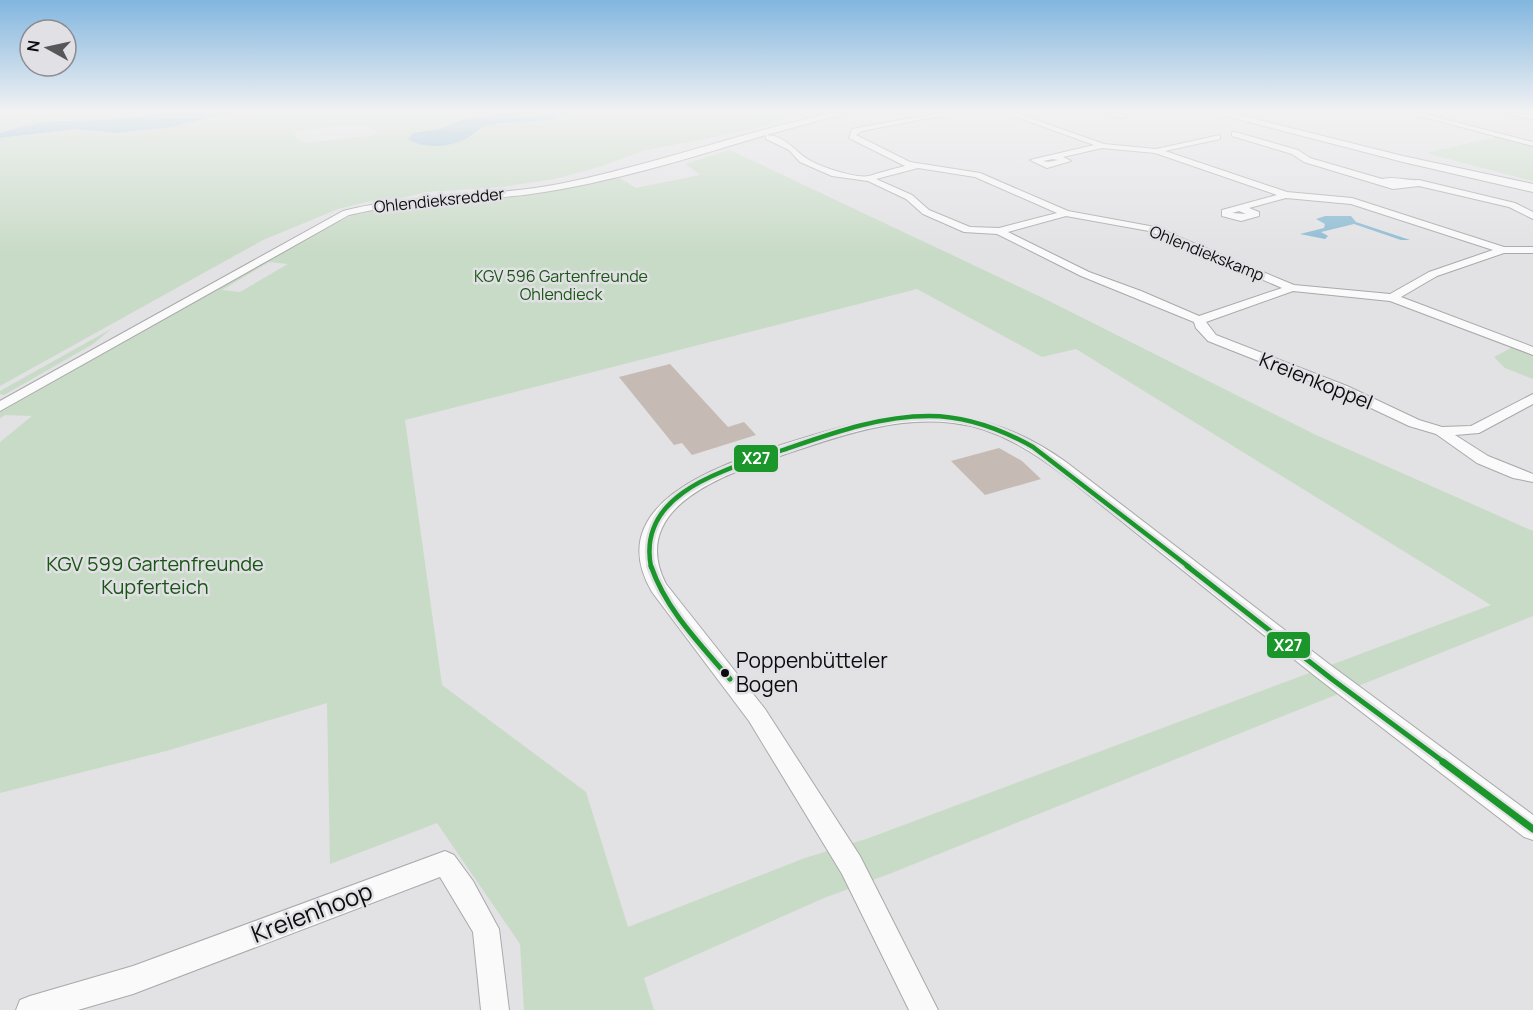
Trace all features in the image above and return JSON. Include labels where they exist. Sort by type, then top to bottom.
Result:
[{"type":"main road","points":[[1404,159],[1533,188]]},
{"type":"street","name":"Ohlendieksredder","points":[[0,408],[346,213],[391,203],[486,196],[557,187],[667,159]]},
{"type":"street","points":[[802,159],[835,174],[870,179],[909,197],[926,212],[957,227],[977,231],[999,231],[1066,213]]},
{"type":"street","name":"Ohlendiekskamp","points":[[901,159],[916,166],[977,175],[1066,213],[1152,229],[1292,288],[1392,298],[1533,351]]},
{"type":"street","points":[[1180,159],[1286,195],[1352,201],[1503,250],[1533,250]]},
{"type":"street","points":[[1305,159],[1378,190]]},
{"type":"street","points":[[870,179],[876,175],[916,166]]},
{"type":"street","points":[[1352,201],[1378,190],[1419,183],[1512,205],[1533,216]]},
{"type":"street","points":[[1240,208],[1286,195]]},
{"type":"street","name":"Kreienkoppel","points":[[999,231],[1085,274],[1200,320],[1204,332],[1212,338],[1342,389],[1414,423],[1441,431],[1474,430],[1533,398]]},
{"type":"street","points":[[1392,298],[1432,274],[1503,250]]},
{"type":"street","points":[[1200,320],[1292,288]]},
{"type":"street","points":[[924,1010],[844,855],[757,715],[659,587],[650,566],[648,548],[654,529],[670,504],[693,485],[758,459],[828,436],[883,421],[931,416],[976,423],[1016,436],[1075,476],[1333,680],[1533,829]]},
{"type":"street","name":"Kreienkoppel","points":[[1441,431],[1463,450],[1515,474],[1531,477]]},
{"type":"street","name":"Kreienhoop","points":[[30,1010],[133,980],[446,863],[486,929],[496,1008]]},
{"type":"green space","points":[[0,159],[621,159],[554,179],[502,187],[426,192],[398,199],[375,200],[338,209],[263,240],[0,386]]},
{"type":"green space","points":[[701,159],[749,159],[1043,298],[1316,435],[1533,531],[1533,616],[824,898],[644,978],[654,1010],[524,1010],[520,944],[437,823],[330,864],[327,703],[166,751],[0,793],[0,442],[32,416],[5,415],[0,418],[0,412],[306,238],[355,214],[390,205],[534,195],[618,177],[636,188],[700,175],[685,164]],"holes":[[[269,262],[288,264],[240,292],[222,290]],[[917,289],[1042,357],[1076,349],[1491,605],[869,838],[805,858],[628,927],[586,792],[442,685],[405,420]]]},
{"type":"green space","points":[[1449,159],[1533,159],[1533,181]]},
{"type":"green space","points":[[111,329],[93,344],[4,395],[0,394],[0,391]]},
{"type":"green space","points":[[1513,347],[1533,355],[1533,379],[1505,368],[1494,357]]},
{"type":"water","points":[[1325,216],[1351,216],[1356,222],[1410,240],[1401,240],[1354,224],[1321,232],[1328,236],[1325,239],[1300,234],[1324,228],[1325,224],[1316,219]]},
{"type":"building","points":[[670,364],[728,427],[744,422],[756,435],[692,455],[682,443],[674,445],[619,377]]},
{"type":"building","points":[[999,448],[1022,461],[1041,479],[985,495],[951,461]]},
{"type":"transit line","name":"X27","points":[[730,679],[680,619],[658,584],[651,567],[648,550],[652,531],[663,513],[677,497],[703,479],[723,470],[853,427],[911,417],[962,419],[1006,433],[1046,455],[1333,680],[1533,829]]},
{"type":"place","name":"Poppenbütteler Bogen","points":[[725,673]]},
{"type":"park label","name":"KGV 596 Gartenfreunde Ohlendieck","points":[[561,285]]},
{"type":"park label","name":"KGV 599 Gartenfreunde Kupferteich","points":[[155,576]]}]
